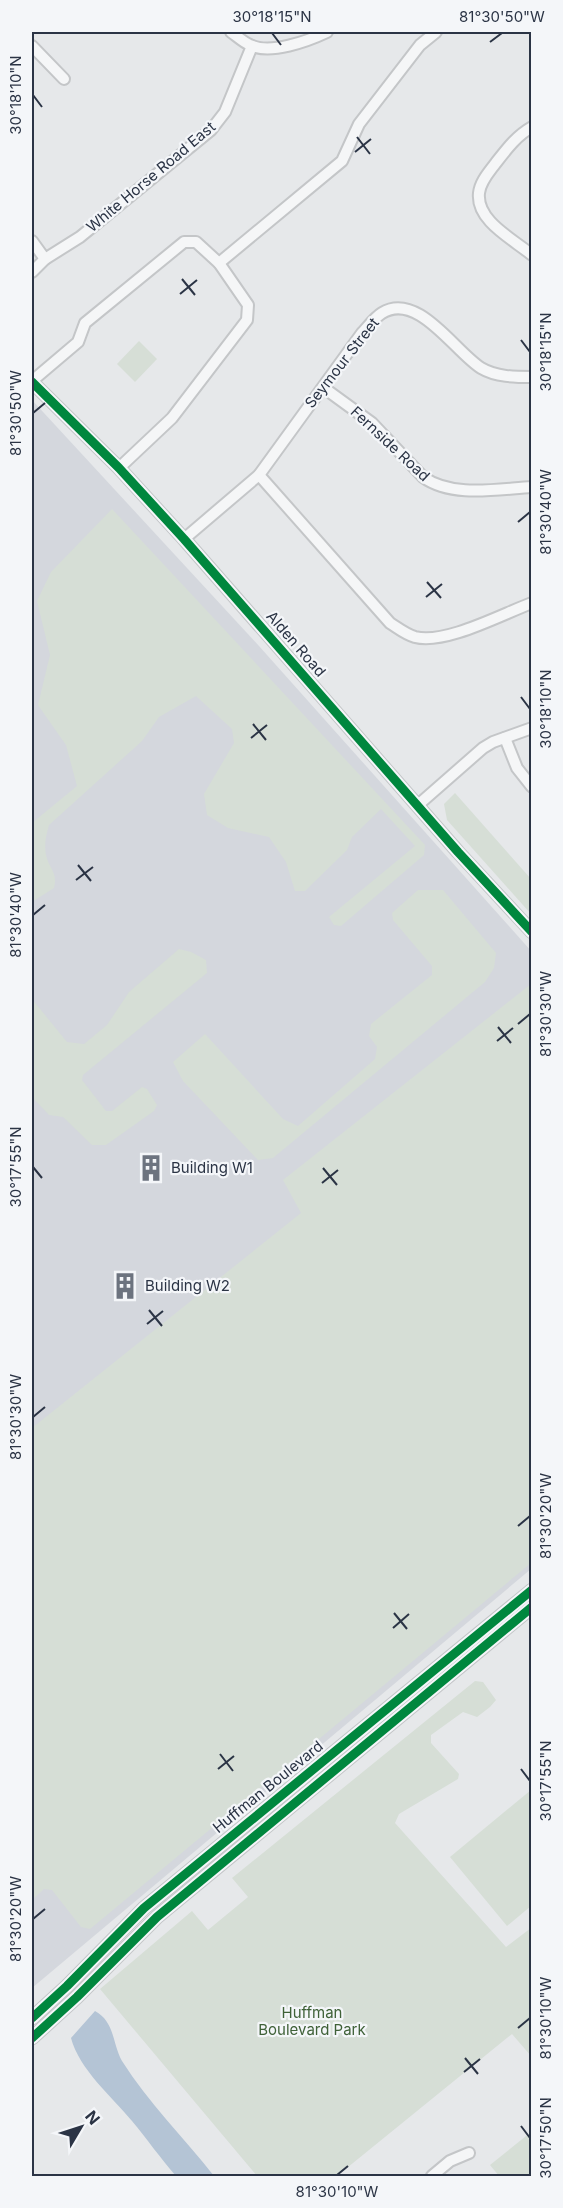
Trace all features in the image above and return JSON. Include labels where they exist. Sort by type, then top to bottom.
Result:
[{"type":"street","points":[[231,32],[252,46],[268,48],[310,40],[327,32]]},
{"type":"street","points":[[219,263],[342,161],[359,124],[420,45],[436,32]]},
{"type":"street","points":[[32,46],[64,79]]},
{"type":"street","name":"White Horse Road East","points":[[32,272],[45,259],[80,237],[212,130],[225,112],[252,46]]},
{"type":"street","points":[[531,127],[514,140],[481,185],[479,192],[480,205],[485,216],[531,255]]},
{"type":"street","points":[[32,241],[45,259]]},
{"type":"street","points":[[32,381],[78,342],[85,323],[184,242],[196,242],[219,263],[248,305],[247,320],[172,418],[119,468]]},
{"type":"street","name":"Seymour Street","points":[[184,539],[259,475],[362,333],[379,315],[395,309],[406,309],[420,315],[482,369],[509,377],[531,376]]},
{"type":"street","name":"Alden Road","points":[[32,381],[119,468],[184,539],[531,932]]},
{"type":"street","name":"Fernside Road","points":[[324,388],[372,423],[432,484],[466,490],[531,487]]},
{"type":"street","points":[[259,475],[390,622],[402,632],[415,637],[444,637],[531,603]]},
{"type":"street","points":[[418,806],[483,748],[531,728]]},
{"type":"street","points":[[505,738],[516,768],[531,788]]},
{"type":"street","name":"Huffman Boulevard","points":[[32,2018],[144,1908],[176,1880],[290,1790],[531,1590]]},
{"type":"street","name":"Huffman Boulevard","points":[[32,2038],[157,1917],[531,1607]]},
{"type":"street","points":[[432,2176],[450,2161],[470,2153]]},
{"type":"shaded area","points":[[32,400],[259,646],[532,952],[531,1569],[32,1988]]},
{"type":"green space","points":[[139,341],[157,359],[135,382],[117,364]]},
{"type":"green space","points":[[112,509],[425,845],[424,855],[341,926],[334,925],[329,917],[415,846],[381,809],[352,837],[347,850],[305,891],[295,891],[286,862],[269,837],[228,828],[207,815],[204,794],[234,743],[232,729],[196,696],[159,717],[142,741],[49,825],[45,851],[54,874],[54,888],[32,902],[32,823],[77,786],[66,745],[38,705],[50,655],[37,601],[51,572]]},
{"type":"green space","points":[[455,793],[531,879],[531,914],[447,820],[444,804]]},
{"type":"green space","points":[[418,890],[443,890],[496,953],[494,968],[485,982],[273,1158],[258,1160],[183,1081],[173,1062],[205,1034],[283,1119],[298,1126],[375,1059],[377,1047],[369,1036],[371,1024],[432,975],[432,966],[393,920],[392,913]]},
{"type":"green space","points":[[179,949],[206,960],[207,973],[83,1075],[82,1080],[106,1111],[112,1111],[142,1087],[147,1089],[157,1105],[154,1111],[106,1145],[92,1145],[63,1117],[49,1115],[32,1097],[32,999],[67,1042],[84,1044],[107,1025],[129,992]]},
{"type":"green space","points":[[531,984],[531,1563],[90,1929],[81,1927],[52,1890],[44,1889],[32,1900],[32,1428],[301,1213],[283,1180]]},
{"type":"green space","name":"Huffman Boulevard Park","points":[[475,1681],[483,1682],[496,1700],[477,1717],[463,1712],[431,1735],[431,1743],[459,1774],[458,1779],[399,1814],[395,1823],[506,1947],[531,1928],[531,2056],[512,2034],[337,2176],[257,2176],[100,1989],[192,1911],[208,1930],[248,1897],[232,1878]]},
{"type":"green space","points":[[531,1790],[531,1906],[507,1926],[450,1857]]},
{"type":"green space","points":[[531,2132],[531,2176],[499,2176],[490,2165]]},
{"type":"water","points":[[95,2011],[110,2027],[122,2061],[132,2076],[214,2176],[176,2176],[81,2061],[71,2038]]},
{"type":"cycle path","points":[[32,382],[119,468],[184,539],[458,852],[532,932]]},
{"type":"cycle path","points":[[32,2018],[144,1908],[532,1590]]},
{"type":"cycle path","points":[[32,2038],[77,1997],[157,1917],[532,1607]]},
{"type":"place","name":"Building W1","points":[[151,1168]]},
{"type":"place","name":"Building W2","points":[[125,1286]]}]
